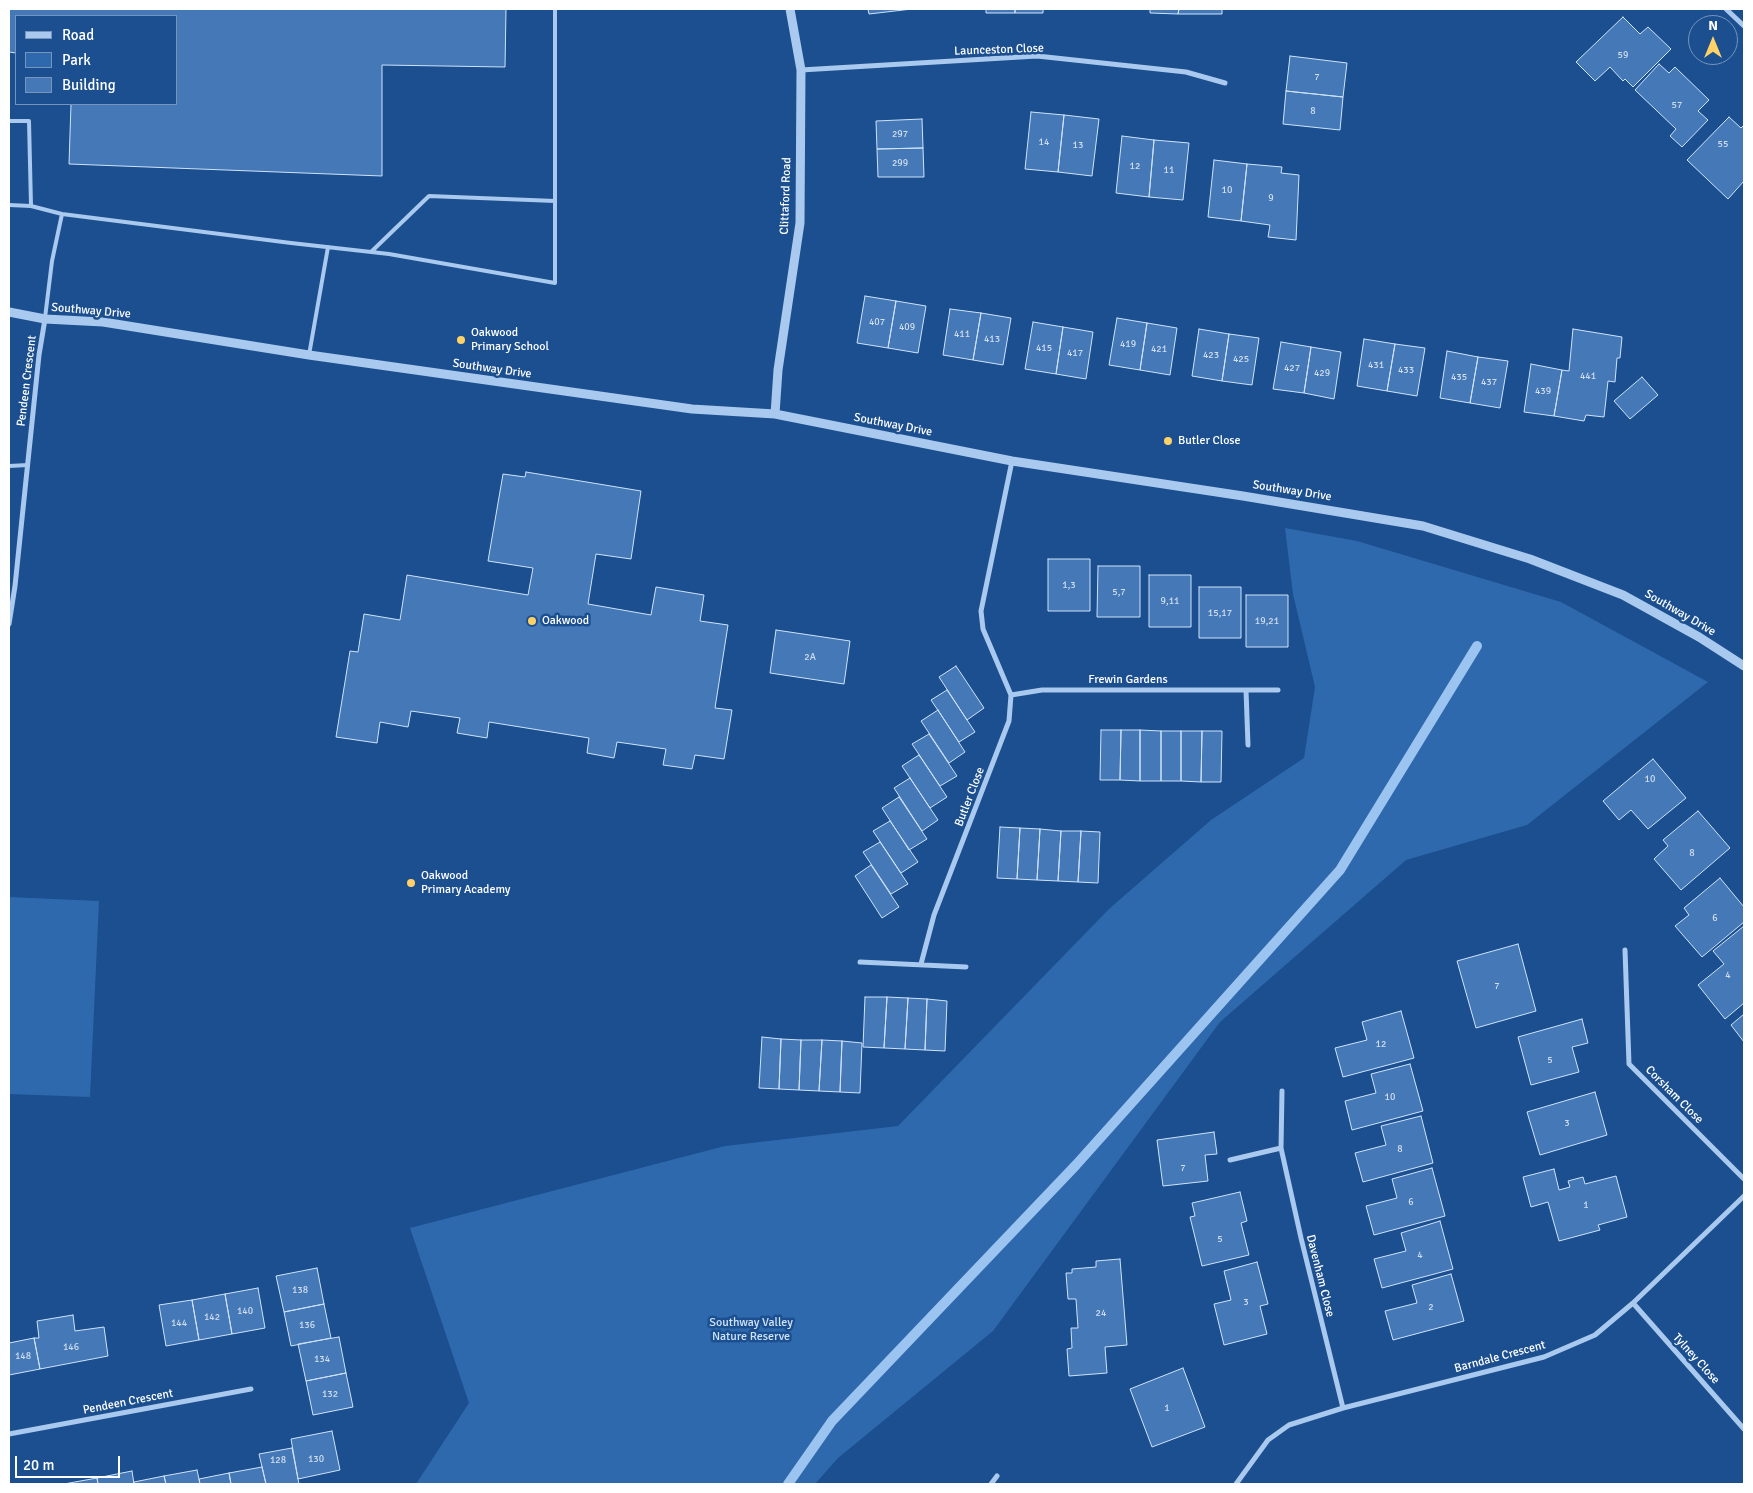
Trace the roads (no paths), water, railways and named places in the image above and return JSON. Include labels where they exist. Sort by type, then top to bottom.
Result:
[{"type":"street","name":"Clittaford Road","points":[[775,414],[778,370],[800,223],[801,70],[790,9]]},
{"type":"street","points":[[1726,9],[1744,26]]},
{"type":"street","name":"Launceston Close","points":[[801,70],[1037,56],[1186,72],[1225,83]]},
{"type":"street","name":"Southway Drive","points":[[9,312],[45,319],[103,322],[309,355],[692,409],[775,414],[1012,461],[1243,496],[1423,526],[1530,559],[1623,595],[1699,637],[1744,666]]},
{"type":"street","name":"Pendeen Crescent","points":[[9,624],[15,586],[39,355],[45,319]]},
{"type":"street","name":"Butler Close","points":[[921,964],[934,915],[1009,721],[1011,695],[982,629],[981,611],[1012,461]]},
{"type":"street","points":[[9,589],[15,586]]},
{"type":"street","name":"Frewin Gardens","points":[[1011,695],[1042,690],[1278,690]]},
{"type":"street","points":[[1246,690],[1248,745]]},
{"type":"street","name":"Corsham Close","points":[[1625,950],[1629,1064],[1744,1179]]},
{"type":"street","points":[[860,962],[966,967]]},
{"type":"street","name":"Davenham Close","points":[[1282,1091],[1281,1148],[1300,1238],[1343,1408]]},
{"type":"street","points":[[1230,1160],[1281,1148]]},
{"type":"street","name":"Barndale Crescent","points":[[1236,1484],[1268,1440],[1289,1425],[1343,1408],[1544,1357],[1595,1335],[1633,1303],[1744,1196]]},
{"type":"street","name":"Tylney Close","points":[[1633,1303],[1744,1429]]},
{"type":"street","name":"Pendeen Crescent","points":[[9,1434],[251,1389]]},
{"type":"street","points":[[991,1484],[997,1476]]},
{"type":"lane","points":[[9,205],[32,206],[62,214],[399,256],[555,283],[554,9]]},
{"type":"lane","points":[[9,121],[29,121],[32,206]]},
{"type":"lane","points":[[371,252],[429,196],[555,201]]},
{"type":"lane","points":[[45,319],[52,261],[62,214]]},
{"type":"lane","points":[[309,355],[328,247]]},
{"type":"lane","points":[[9,466],[28,465]]},
{"type":"waterway","points":[[788,1484],[832,1421],[1076,1165],[1340,870],[1477,646]]},
{"type":"place","name":"Oakwood Primary School","points":[[461,340]]},
{"type":"place","name":"Butler Close","points":[[1168,441]]},
{"type":"place","name":"Oakwood","points":[[532,621]]},
{"type":"place","name":"Oakwood Primary Academy","points":[[411,883]]},
{"type":"park label","name":"Southway Valley Nature Reserve","points":[[751,1330]]}]
